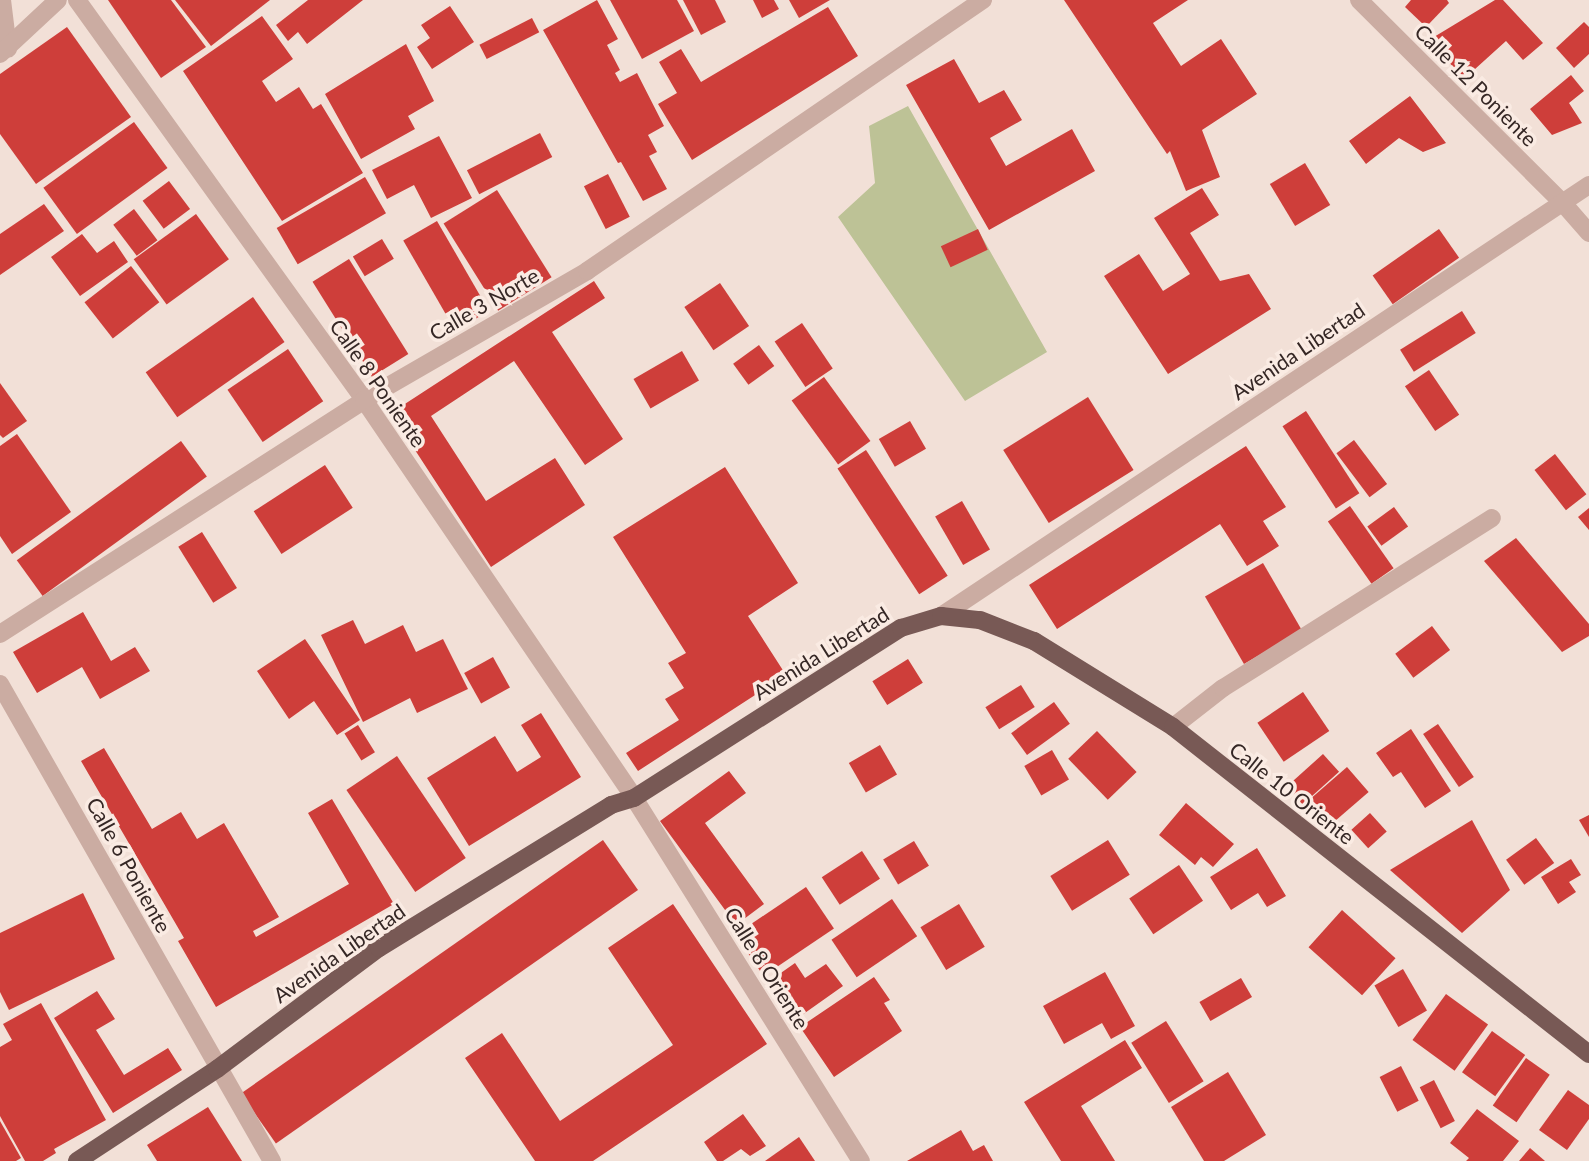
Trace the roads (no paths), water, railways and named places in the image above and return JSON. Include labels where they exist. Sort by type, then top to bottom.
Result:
[{"type":"main road","name":"Calle 10 Oriente","points":[[941,616],[980,620],[1034,641],[1172,727],[1589,1054]]},
{"type":"main road","name":"Avenida Libertad","points":[[77,1161],[217,1069],[379,948],[611,806],[634,799],[901,628],[941,616]]},
{"type":"street","points":[[2,0],[4,51]]},
{"type":"street","points":[[4,51],[58,0]]},
{"type":"street","name":"Calle 8 Poniente","points":[[77,0],[364,400],[634,799]]},
{"type":"street","name":"Calle 3 Norte","points":[[0,635],[364,400],[587,271],[983,0]]},
{"type":"street","name":"Calle 12 Poniente","points":[[1359,0],[1562,202],[1589,233]]},
{"type":"street","name":"Avenida Libertad","points":[[941,616],[1589,185]]},
{"type":"street","points":[[1172,727],[1223,688],[1492,518]]},
{"type":"street","name":"Calle 6 Poniente","points":[[0,684],[217,1069],[272,1161]]},
{"type":"street","name":"Calle 8 Oriente","points":[[634,799],[861,1161]]}]
